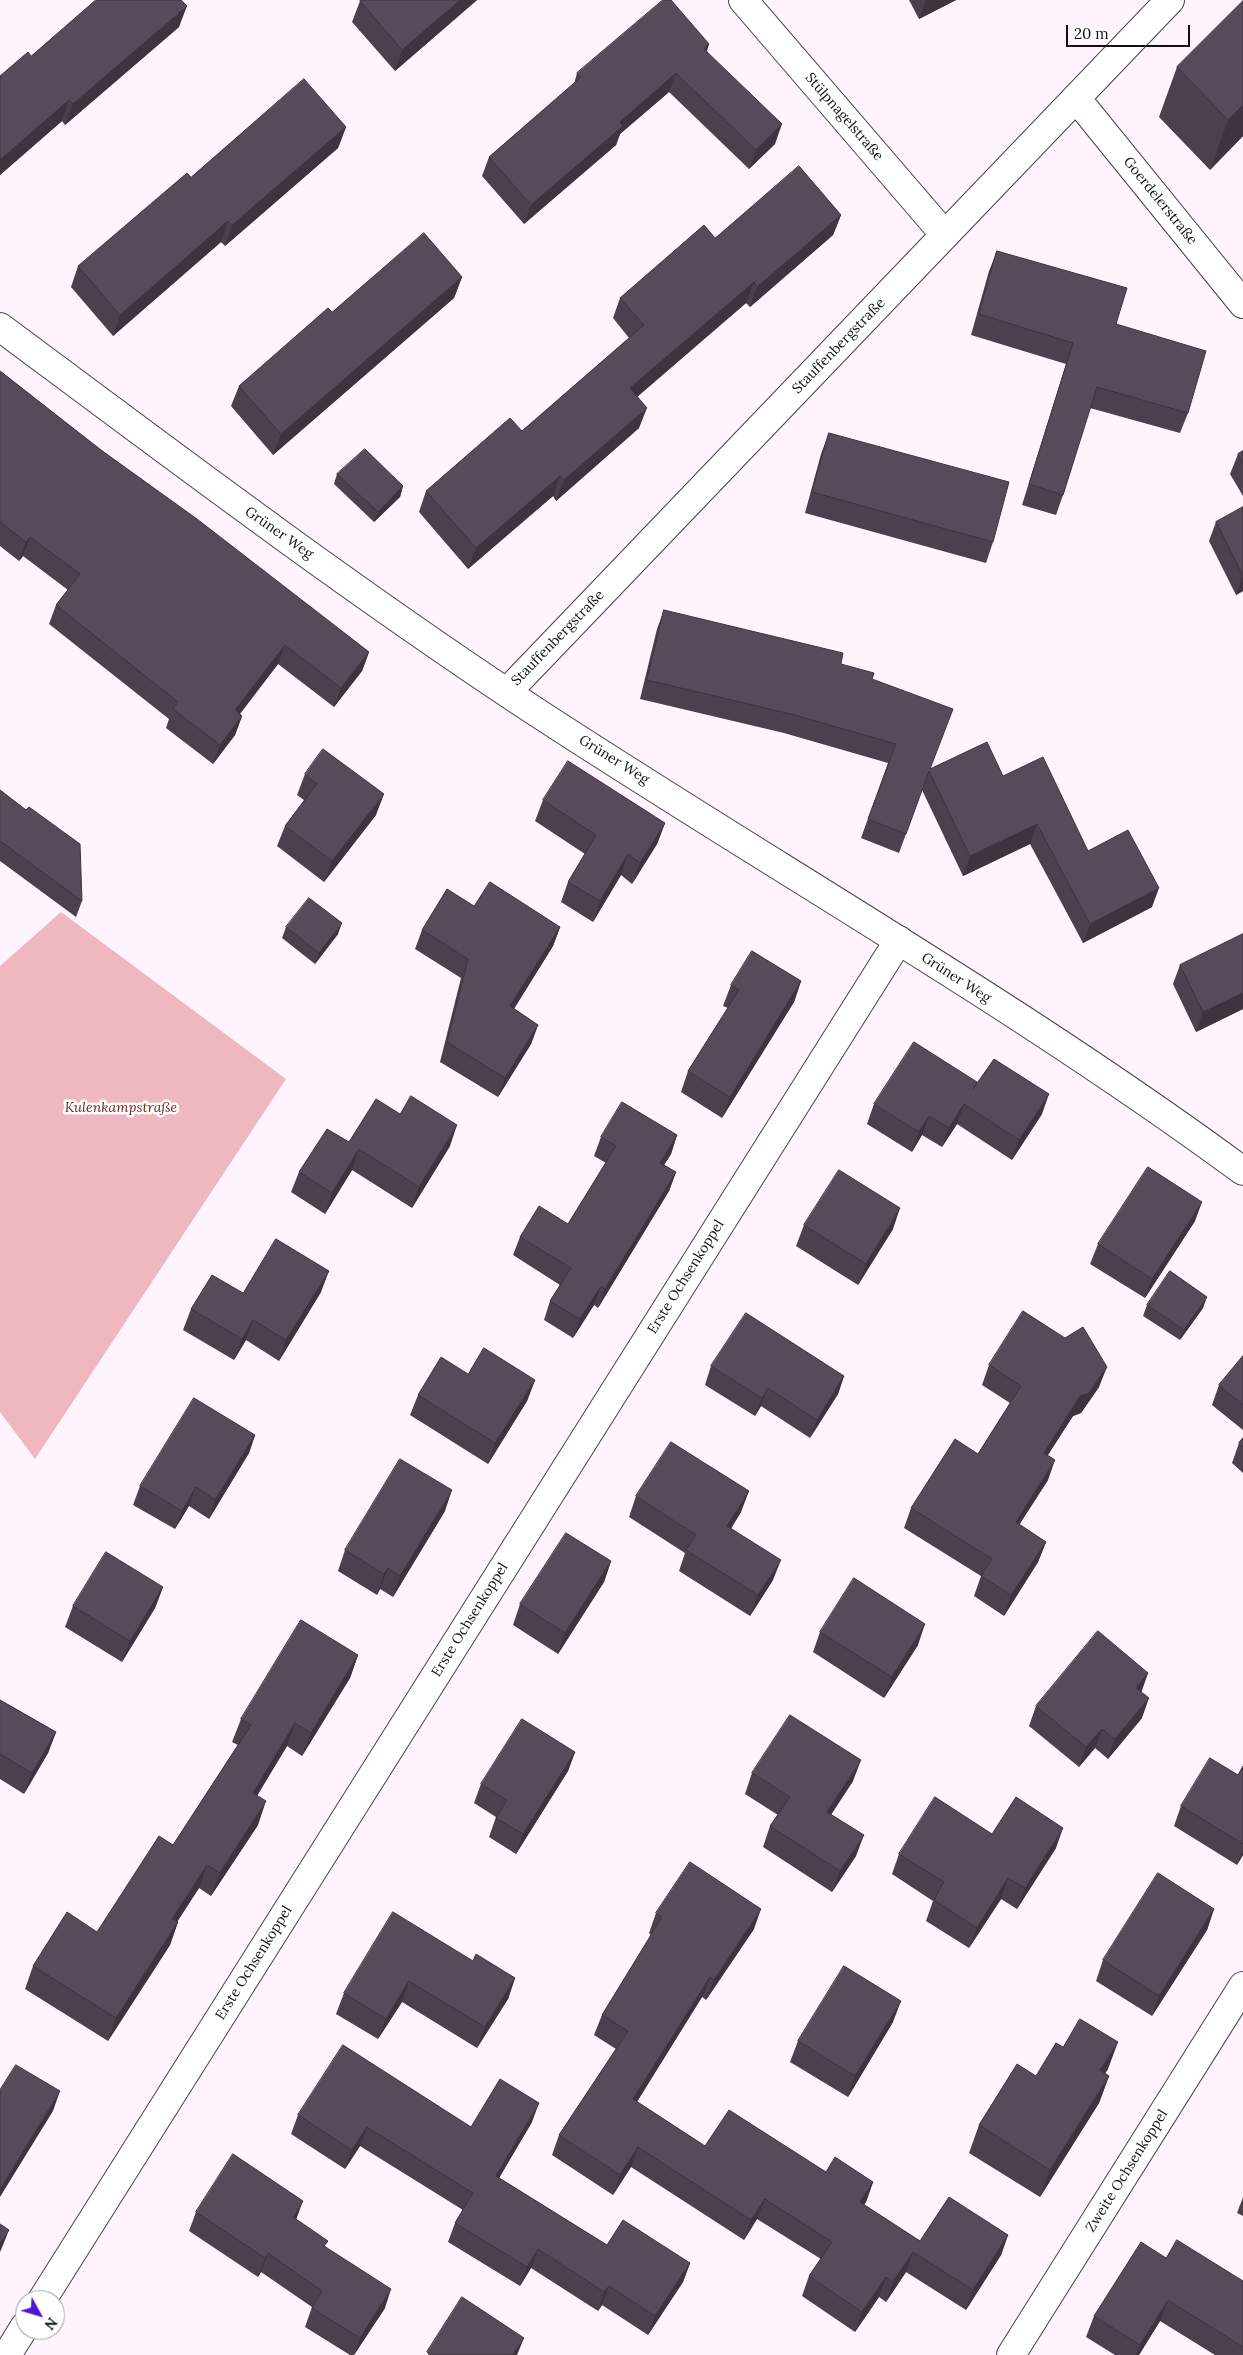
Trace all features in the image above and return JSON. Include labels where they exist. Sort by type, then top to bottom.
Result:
[{"type":"street","name":"Stülpnagelstraße","points":[[743,0],[945,235]]},
{"type":"street","name":"Stauffenbergstraße","points":[[507,692],[1170,0]]},
{"type":"street","name":"Goerdelerstraße","points":[[1076,98],[1243,304]]},
{"type":"street","name":"Grüner Weg","points":[[0,327],[242,507],[507,692],[899,940],[1173,1120],[1243,1171]]},
{"type":"street","name":"Erste Ochsenkoppel","points":[[48,2290],[899,940]]},
{"type":"street","name":"Zweite Ochsenkoppel","points":[[1011,2355],[1243,1986]]},
{"type":"street","points":[[7,2355],[16,2340]]},
{"type":"green space","name":"Kulenkampstraße","points":[[61,912],[286,1079],[35,1459],[0,1412],[0,966]]},
{"type":"building","points":[[96,0],[181,0],[187,6],[73,104],[69,100],[0,160],[0,76],[28,52],[31,56]]},
{"type":"building","points":[[460,0],[402,50],[360,1]]},
{"type":"building","points":[[663,0],[671,0],[709,44],[704,49],[782,124],[756,150],[676,73],[620,122],[623,126],[531,205],[489,157],[581,77],[577,73]]},
{"type":"building","points":[[1243,1],[1243,105],[1228,120],[1177,67]]},
{"type":"building","points":[[304,79],[346,127],[232,225],[228,221],[120,315],[78,266],[187,173],[191,177]]},
{"type":"building","points":[[799,166],[841,215],[757,287],[754,282],[630,388],[647,408],[564,480],[560,476],[476,548],[426,491],[510,418],[522,431],[644,325],[620,298],[704,225],[715,238]]},
{"type":"building","points":[[424,233],[462,277],[281,434],[239,386],[328,308],[332,312]]},
{"type":"building","points":[[997,251],[1127,288],[1116,324],[1206,351],[1188,413],[1097,387],[1063,495],[1029,484],[1073,343],[979,314]]},
{"type":"building","points":[[0,371],[101,450],[197,519],[369,652],[341,688],[285,645],[235,710],[242,716],[220,745],[173,709],[178,702],[56,605],[80,574],[30,537],[26,542],[0,522]]},
{"type":"building","points":[[829,433],[1009,482],[993,542],[812,492]]},
{"type":"building","points":[[365,449],[403,486],[378,512],[337,474]]},
{"type":"building","points":[[1243,451],[1243,464],[1238,454]]},
{"type":"building","points":[[1243,507],[1243,576],[1216,522]]},
{"type":"building","points":[[664,610],[843,653],[841,664],[874,673],[872,679],[953,709],[930,769],[987,742],[1003,776],[1043,757],[1088,851],[1128,830],[1159,888],[1090,924],[1037,824],[970,856],[929,771],[906,834],[868,819],[896,744],[791,714],[647,680]]},
{"type":"building","points":[[323,749],[384,794],[332,861],[285,826],[317,784],[305,774]]},
{"type":"building","points":[[568,761],[665,823],[640,863],[628,854],[600,901],[568,882],[596,835],[543,800]]},
{"type":"building","points":[[0,790],[26,810],[29,807],[80,844],[82,901],[0,841]]},
{"type":"building","points":[[490,882],[560,927],[510,1006],[538,1025],[505,1078],[447,1042],[468,959],[422,930],[447,889],[474,906]]},
{"type":"building","points":[[309,898],[342,923],[319,953],[286,927]]},
{"type":"building","points":[[1243,934],[1243,993],[1203,1012],[1180,965]]},
{"type":"building","points":[[752,951],[801,981],[730,1097],[688,1071],[739,990],[731,985]]},
{"type":"building","points":[[914,1042],[977,1082],[973,1089],[994,1059],[1049,1094],[1019,1140],[964,1104],[949,1128],[929,1116],[919,1132],[874,1104]]},
{"type":"building","points":[[411,1096],[457,1125],[419,1187],[359,1149],[332,1193],[299,1172],[327,1129],[349,1142],[376,1099],[400,1114]]},
{"type":"building","points":[[622,1102],[677,1135],[660,1163],[676,1172],[605,1289],[601,1286],[580,1319],[550,1301],[571,1268],[520,1237],[539,1206],[568,1224],[616,1146],[601,1137]]},
{"type":"building","points":[[1148,1167],[1202,1202],[1152,1279],[1098,1244]]},
{"type":"building","points":[[839,1170],[900,1208],[866,1264],[804,1225]]},
{"type":"building","points":[[276,1239],[329,1271],[286,1340],[253,1320],[242,1339],[191,1309],[212,1275],[243,1293]]},
{"type":"building","points":[[1170,1271],[1207,1297],[1184,1330],[1147,1305]]},
{"type":"building","points":[[1023,1311],[1065,1338],[1083,1327],[1107,1367],[1089,1393],[1080,1396],[1044,1453],[1055,1460],[1016,1522],[1046,1542],[1011,1595],[981,1576],[992,1559],[911,1508],[955,1439],[978,1454],[1021,1386],[989,1365]]},
{"type":"building","points":[[746,1313],[844,1376],[817,1420],[768,1388],[762,1398],[711,1366]]},
{"type":"building","points":[[484,1348],[535,1380],[495,1443],[418,1395],[441,1357],[468,1374]]},
{"type":"building","points":[[1243,1356],[1243,1405],[1219,1385]]},
{"type":"building","points":[[194,1398],[255,1435],[215,1500],[196,1487],[182,1511],[140,1486]]},
{"type":"building","points":[[1243,1438],[1243,1447],[1239,1443]]},
{"type":"building","points":[[671,1442],[749,1491],[727,1526],[781,1560],[758,1595],[686,1550],[696,1535],[636,1496]]},
{"type":"building","points":[[400,1459],[452,1490],[400,1576],[388,1568],[384,1574],[345,1550]]},
{"type":"building","points":[[566,1533],[611,1561],[565,1633],[520,1604]]},
{"type":"building","points":[[106,1552],[163,1587],[130,1641],[73,1606]]},
{"type":"building","points":[[854,1578],[925,1624],[892,1677],[820,1632]]},
{"type":"building","points":[[301,1620],[358,1655],[311,1733],[295,1723],[253,1793],[266,1801],[220,1873],[207,1865],[172,1919],[178,1922],[116,2018],[33,1966],[67,1912],[97,1932],[159,1836],[173,1845],[251,1725],[241,1719]]},
{"type":"building","points":[[1098,1631],[1148,1673],[1136,1688],[1149,1698],[1115,1739],[1102,1729],[1086,1747],[1036,1706]]},
{"type":"building","points":[[0,1700],[56,1732],[32,1773],[0,1754]]},
{"type":"building","points":[[790,1715],[861,1760],[827,1812],[864,1835],[840,1871],[770,1826],[790,1797],[752,1773]]},
{"type":"building","points":[[522,1719],[575,1752],[523,1834],[496,1818],[507,1800],[481,1784]]},
{"type":"building","points":[[1210,1758],[1238,1775],[1243,1766],[1243,1844],[1181,1806]]},
{"type":"building","points":[[935,1797],[992,1834],[1016,1797],[1063,1828],[1025,1888],[1008,1878],[977,1928],[934,1900],[944,1882],[899,1854]]},
{"type":"building","points":[[690,1862],[761,1909],[714,1980],[710,1977],[633,2099],[705,2146],[729,2110],[826,2172],[835,2157],[873,2182],[860,2202],[920,2241],[949,2197],[1008,2235],[973,2290],[913,2252],[893,2282],[886,2277],[862,2312],[809,2276],[832,2242],[765,2199],[751,2220],[638,2147],[620,2175],[559,2135],[628,2031],[602,2015],[662,1917],[656,1913]]},
{"type":"building","points":[[1158,1873],[1214,1909],[1159,1996],[1103,1960]]},
{"type":"building","points":[[393,1912],[473,1961],[476,1954],[515,1978],[485,2027],[409,1981],[386,2019],[344,1993]]},
{"type":"building","points":[[844,1966],[901,2001],[855,2076],[798,2041]]},
{"type":"building","points":[[1080,2019],[1118,2042],[1100,2070],[1109,2076],[1050,2170],[979,2125],[1017,2064],[1036,2076],[1056,2043],[1063,2047]]},
{"type":"building","points":[[343,2045],[471,2127],[500,2079],[539,2103],[496,2176],[607,2245],[623,2220],[690,2263],[655,2316],[609,2286],[604,2292],[538,2249],[527,2267],[455,2223],[473,2193],[367,2127],[352,2150],[298,2115]]},
{"type":"building","points":[[16,2065],[60,2091],[0,2189],[0,2090]]},
{"type":"building","points":[[233,2154],[303,2201],[293,2217],[328,2241],[324,2246],[391,2289],[360,2338],[312,2308],[322,2291],[268,2253],[265,2258],[196,2212]]},
{"type":"building","points":[[0,2224],[9,2230],[0,2243]]},
{"type":"building","points":[[1177,2240],[1243,2281],[1243,2347],[1168,2300],[1140,2345],[1094,2316],[1141,2242],[1166,2258]]},
{"type":"building","points":[[462,2297],[524,2338],[512,2355],[429,2355],[427,2352]]}]
